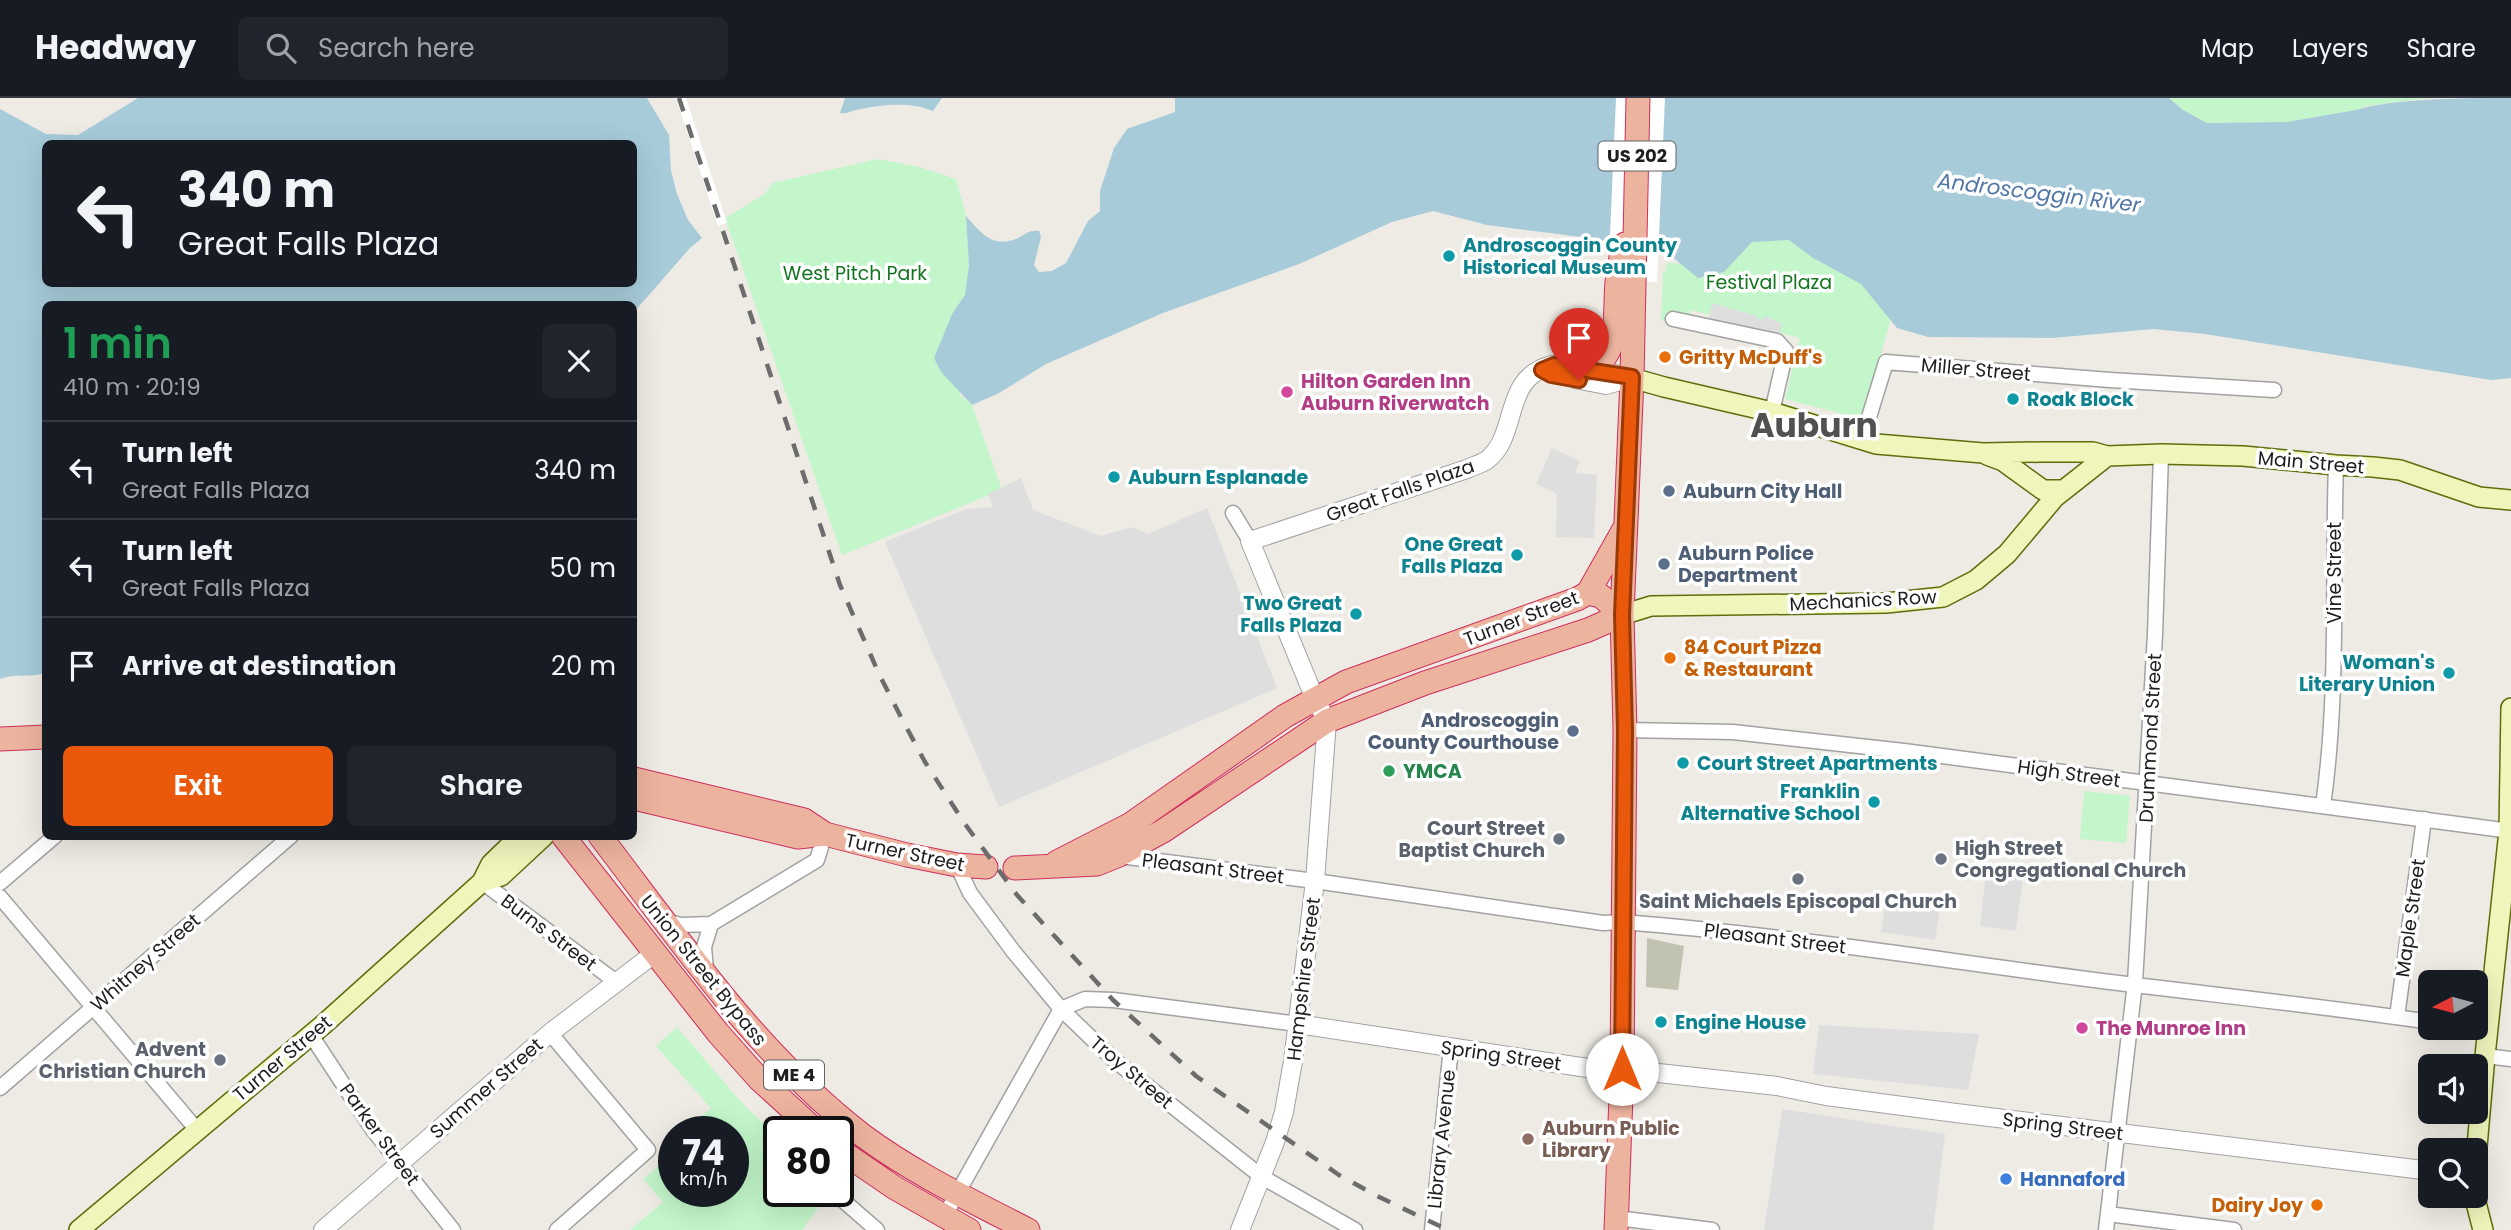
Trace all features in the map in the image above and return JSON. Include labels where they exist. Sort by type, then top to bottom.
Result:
[{"type":"highway","name":"US 202","points":[[1617,1224],[1622,1069],[1625,730],[1622,615],[1632,377],[1625,281],[1635,209],[1638,101]]},
{"type":"highway","points":[[1585,370],[1601,362],[1611,344],[1625,281]]},
{"type":"highway","points":[[1588,593],[1626,525]]},
{"type":"highway","name":"Turner Street","points":[[1015,868],[1097,864],[1119,855],[1163,831],[1327,721],[1425,683],[1588,630],[1622,615],[1601,596],[1588,593],[1346,682],[1285,716],[1130,824],[1051,865]]},
{"type":"highway","points":[[0,739],[42,737]]},
{"type":"highway","name":"Turner Street","points":[[637,780],[804,820],[824,834]]},
{"type":"highway","name":"Turner Street","points":[[637,799],[798,837],[824,834],[957,865],[986,867]]},
{"type":"highway","name":"Union Street Bypass","points":[[566,840],[719,1033],[759,1079],[799,1116]]},
{"type":"highway","name":"Union Street Bypass","points":[[603,840],[740,1018],[778,1061],[823,1103],[912,1169],[1028,1230]]},
{"type":"highway","points":[[854,1159],[969,1230]]},
{"type":"main road","name":"Main Street","points":[[1632,377],[1772,412],[1876,444],[1983,453],[2093,452],[2107,456],[2243,456],[2400,470],[2479,497],[2511,500]]},
{"type":"main road","name":"Main Street","points":[[1983,453],[2003,461],[2043,491],[2063,490]]},
{"type":"main road","points":[[2060,453],[2063,461],[2063,490]]},
{"type":"main road","points":[[2063,490],[2107,456]]},
{"type":"main road","name":"Mechanics Row","points":[[1622,615],[1651,607],[1886,603],[1943,597],[1976,580],[2007,554],[2063,490]]},
{"type":"main road","points":[[2488,1005],[2504,943],[2510,831],[2511,708]]},
{"type":"main road","name":"Turner Street","points":[[80,1230],[311,1035],[482,882],[491,864],[516,840]]},
{"type":"main road","name":"Turner Street","points":[[482,882],[501,876],[540,840]]},
{"type":"main road","points":[[2477,1208],[2483,1230]]},
{"type":"street","points":[[1673,319],[1777,341],[1786,351],[1772,412]]},
{"type":"street","name":"Miller Street","points":[[1862,440],[1886,362],[2274,390]]},
{"type":"street","points":[[1542,370],[1554,365],[1632,377]]},
{"type":"street","points":[[1542,370],[1551,375],[1606,385],[1632,377]]},
{"type":"street","name":"Great Falls Plaza","points":[[1250,541],[1467,469],[1486,460],[1502,438],[1520,387],[1542,370]]},
{"type":"street","name":"Drummond Street","points":[[2106,1230],[2135,983],[2148,784],[2161,454]]},
{"type":"street","name":"Vine Street","points":[[2323,806],[2334,693],[2333,552],[2336,465]]},
{"type":"street","points":[[1233,513],[1250,541],[1315,699],[1327,721]]},
{"type":"street","name":"Hampshire Street","points":[[1240,1230],[1284,1112],[1298,1024],[1315,881],[1327,721]]},
{"type":"street","name":"High Street","points":[[1625,730],[1733,732],[1954,758],[2510,831]]},
{"type":"street","name":"Maple Street","points":[[2397,1017],[2424,819]]},
{"type":"street","points":[[664,920],[681,926],[711,924],[817,860],[824,834]]},
{"type":"street","points":[[0,883],[50,840]]},
{"type":"street","name":"Whitney Street","points":[[0,1088],[285,840]]},
{"type":"street","name":"Pleasant Street","points":[[1119,855],[1603,923],[1622,922],[1755,934],[2216,995],[2327,1006],[2418,1020]]},
{"type":"street","name":"Troy Street","points":[[957,865],[970,893],[988,919],[1061,1009],[1114,1059],[1262,1177],[1355,1230]]},
{"type":"street","name":"Burns Street","points":[[482,882],[615,981]]},
{"type":"street","points":[[0,897],[197,1130]]},
{"type":"street","points":[[706,975],[704,947],[711,924]]},
{"type":"street","name":"Summer Street","points":[[323,1230],[550,1033],[655,953]]},
{"type":"street","name":"Spring Street","points":[[1061,1009],[1085,999],[1113,1000],[1298,1024],[1601,1070],[1622,1069],[1777,1086],[1826,1096],[2418,1169]]},
{"type":"street","points":[[944,1217],[1061,1009]]},
{"type":"street","points":[[550,1033],[649,1150],[556,1230]]},
{"type":"street","name":"Parker Street","points":[[311,1035],[373,1130],[453,1230]]},
{"type":"street","name":"Library Avenue","points":[[1432,1230],[1451,1048]]},
{"type":"street","points":[[2488,1056],[2511,1059]]},
{"type":"street","points":[[851,1207],[877,1230]]},
{"type":"street","points":[[2108,1214],[2234,1230]]},
{"type":"street","points":[[1617,1224],[1712,1230]]},
{"type":"shaded area","points":[[1712,303],[1757,316],[1760,321],[1766,316],[1782,324],[1778,338],[1708,323]]},
{"type":"shaded area","points":[[1552,448],[1580,461],[1575,473],[1597,475],[1594,538],[1556,537],[1557,494],[1536,484]]},
{"type":"shaded area","points":[[1021,478],[1033,510],[1101,536],[1131,527],[1148,534],[1207,508],[1277,688],[999,807],[885,542],[966,509],[993,507],[988,494]]},
{"type":"shaded area","points":[[1986,872],[2023,877],[2016,931],[1980,926]]},
{"type":"shaded area","points":[[1887,894],[1941,902],[1935,940],[1881,932]]},
{"type":"shaded area","points":[[1647,938],[1684,946],[1678,990],[1646,987]]},
{"type":"shaded area","points":[[1819,1025],[1979,1034],[1968,1090],[1813,1074]]},
{"type":"shaded area","points":[[1782,1109],[1945,1134],[1933,1230],[1764,1230]]},
{"type":"green space","points":[[2170,98],[2429,98],[2366,106],[2357,110],[2287,122],[2207,123],[2183,110]]},
{"type":"green space","name":"West Pitch Park","points":[[878,159],[919,167],[956,179],[966,216],[969,265],[965,295],[952,314],[960,395],[972,405],[1002,490],[842,555],[725,218],[765,194],[772,183]]},
{"type":"green space","name":"Festival Plaza","points":[[1765,226],[1792,240],[1819,262],[1841,264],[1894,307],[1863,419],[1785,399],[1800,338],[1691,310],[1686,326],[1661,320],[1663,271],[1666,271],[1667,263],[1690,264]]},
{"type":"green space","points":[[2084,791],[2130,796],[2126,843],[2080,839]]},
{"type":"green space","points":[[677,1027],[741,1102],[763,1123],[763,1207],[819,1207],[802,1230],[630,1230],[658,1206],[749,1207],[749,1116],[701,1116],[711,1108],[656,1046]]},
{"type":"green space","points":[[658,1166],[658,1196],[643,1179]]},
{"type":"water","points":[[138,98],[647,98],[669,135],[671,171],[677,194],[688,220],[702,238],[637,309],[637,301],[42,301],[42,674],[0,679],[0,109],[46,134],[78,135]]},
{"type":"water","points":[[845,98],[942,98],[933,111],[898,105],[840,113]]},
{"type":"water","name":"Androscoggin River","points":[[1175,98],[2169,98],[2183,110],[2207,123],[2287,122],[2390,103],[2511,98],[2511,378],[2491,380],[2205,334],[2154,329],[2052,338],[1928,337],[1897,328],[1861,284],[1813,258],[1789,240],[1752,242],[1724,272],[1698,278],[1671,256],[1597,239],[1487,225],[1433,211],[1392,222],[1299,264],[1163,313],[1046,364],[999,393],[972,405],[941,372],[934,358],[952,314],[965,295],[969,265],[966,216],[988,238],[1001,242],[1039,231],[1041,237],[1034,265],[1039,272],[1052,271],[1066,263],[1088,221],[1100,211],[1100,191],[1114,148],[1127,129],[1175,112]]},
{"type":"pier","points":[[676,98],[686,98],[727,223],[718,226]]},
{"type":"pier","points":[[1616,98],[1665,98],[1657,282],[1608,280]]},
{"type":"railway","points":[[679,98],[840,585],[902,719],[925,762],[965,824],[1017,895],[1113,1000],[1196,1076],[1339,1175],[1448,1230]]},
{"type":"place","name":"Androscoggin County Historical Museum","points":[[1449,256]]},
{"type":"place","name":"Gritty McDuff's","points":[[1665,357]]},
{"type":"place","name":"Hilton Garden Inn Auburn Riverwatch","points":[[1287,392]]},
{"type":"place","name":"Roak Block","points":[[2013,399]]},
{"type":"place","name":"Auburn Esplanade","points":[[1114,477]]},
{"type":"place","name":"Auburn City Hall","points":[[1669,491]]},
{"type":"place","name":"One Great Falls Plaza","points":[[1517,555]]},
{"type":"place","name":"Auburn Police Department","points":[[1664,564]]},
{"type":"place","name":"Two Great Falls Plaza","points":[[1356,614]]},
{"type":"place","name":"84 Court Pizza & Restaurant","points":[[1670,658]]},
{"type":"place","name":"Woman's Literary Union","points":[[2449,673]]},
{"type":"place","name":"Androscoggin County Courthouse","points":[[1573,731]]},
{"type":"place","name":"Court Street Apartments","points":[[1683,763]]},
{"type":"place","name":"YMCA","points":[[1389,771]]},
{"type":"place","name":"Franklin Alternative School","points":[[1874,802]]},
{"type":"place","name":"Court Street Baptist Church","points":[[1559,839]]},
{"type":"place","name":"High Street Congregational Church","points":[[1941,859]]},
{"type":"place","name":"Saint Michaels Episcopal Church","points":[[1798,879]]},
{"type":"place","name":"Engine House","points":[[1661,1022]]},
{"type":"place","name":"The Munroe Inn","points":[[2082,1028]]},
{"type":"place","name":"Advent Christian Church","points":[[220,1060]]},
{"type":"place","name":"Auburn Public Library","points":[[1528,1139]]},
{"type":"place","name":"Hannaford","points":[[2006,1179]]},
{"type":"place","name":"Dairy Joy","points":[[2317,1205]]},
{"type":"district","name":"Auburn","points":[[1814,425]]},
{"type":"route","points":[[1579,380],[1551,375],[1542,370],[1554,365],[1632,377],[1622,615],[1625,730],[1622,1069]]}]
